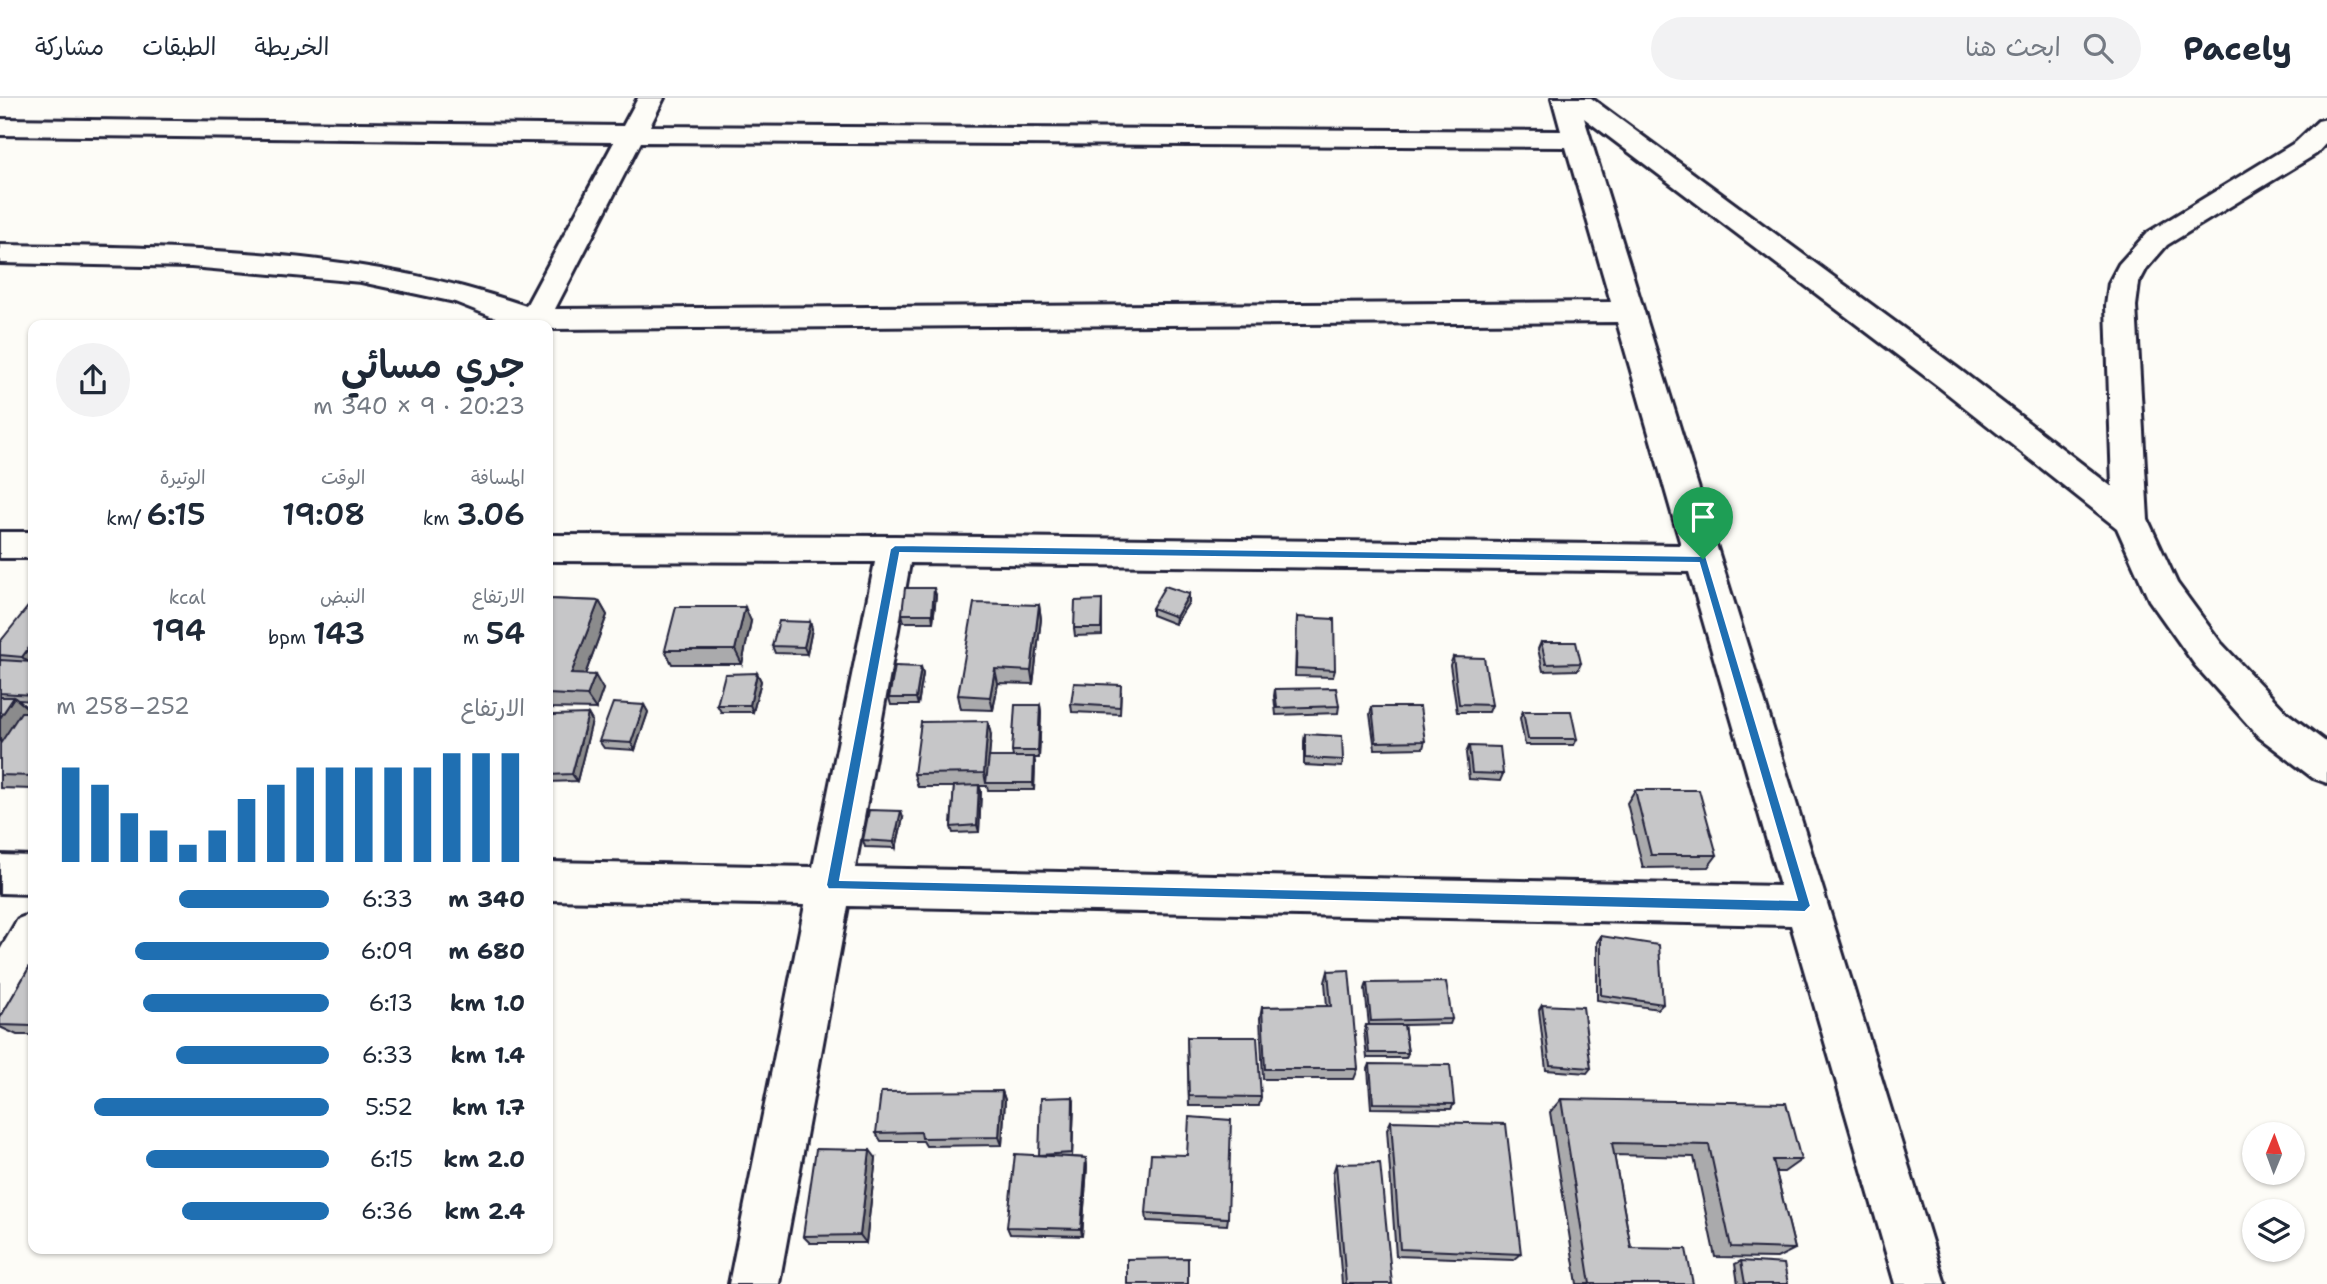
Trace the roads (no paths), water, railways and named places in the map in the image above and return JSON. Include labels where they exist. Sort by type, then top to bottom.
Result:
[{"type":"street","points":[[533,320],[651,98]]},
{"type":"street","points":[[1565,98],[1920,1284]]},
{"type":"street","points":[[1574,98],[1949,378],[2131,520]]},
{"type":"street","points":[[0,127],[631,134],[1578,139]]},
{"type":"street","points":[[2327,127],[2306,148],[2157,239],[2134,264],[2124,283],[2122,333],[2131,520],[2162,590],[2208,654],[2273,725],[2327,766]]},
{"type":"street","points":[[0,254],[191,258],[361,273],[462,295],[527,320]]},
{"type":"street","points":[[553,322],[1630,312]]},
{"type":"street","points":[[0,545],[28,545]]},
{"type":"street","points":[[553,548],[895,549],[1703,559]]},
{"type":"street","points":[[754,1284],[833,885],[895,549]]},
{"type":"street","points":[[0,874],[28,875]]},
{"type":"street","points":[[553,881],[1805,906]]},
{"type":"street","points":[[0,993],[28,942]]}]
